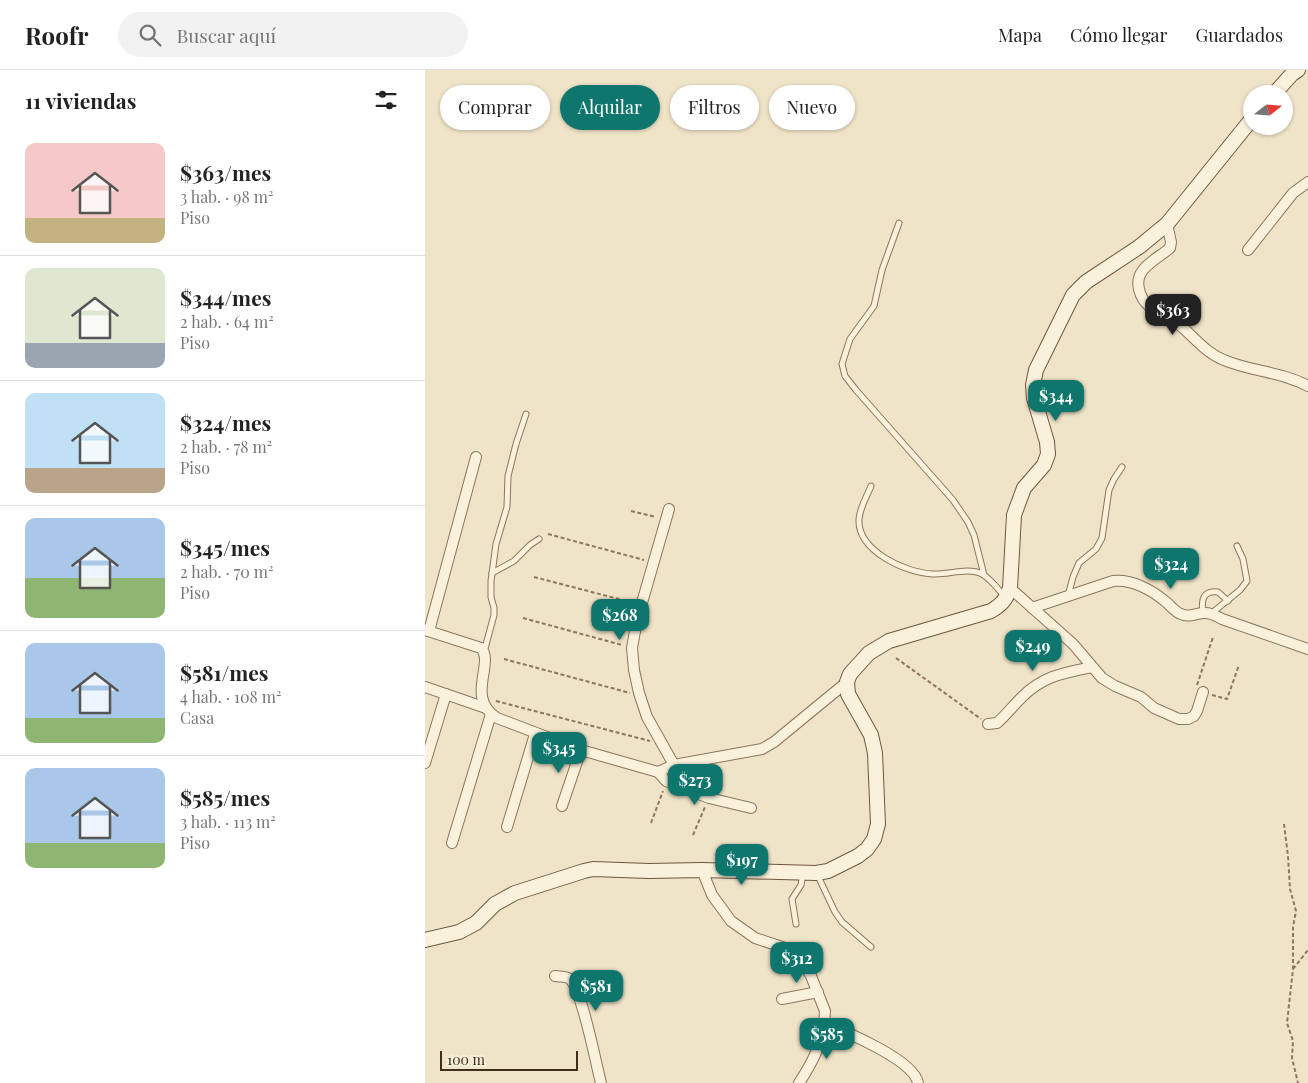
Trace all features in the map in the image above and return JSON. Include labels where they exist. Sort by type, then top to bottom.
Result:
[{"type":"street","points":[[1282,85],[1298,70]]},
{"type":"street","points":[[658,772],[674,766],[762,749],[774,742],[847,682],[857,665],[879,646],[889,641],[991,612],[1000,606],[1008,593],[1014,515],[1024,488],[1045,466],[1048,454],[1047,442],[1034,398],[1033,385],[1036,370],[1073,294],[1086,282],[1139,247],[1167,224],[1243,130]]},
{"type":"street","points":[[1248,250],[1293,193],[1308,182]]},
{"type":"street","points":[[1167,224],[1171,242],[1170,248],[1143,270],[1139,278],[1139,289],[1142,298],[1150,307],[1179,324],[1207,351],[1224,360],[1293,378],[1308,386]]},
{"type":"street","points":[[452,843],[488,711],[482,695],[481,682],[486,656],[481,648],[427,630],[476,457]]},
{"type":"street","points":[[668,514],[641,605],[632,648],[634,670],[647,717],[674,766]]},
{"type":"street","points":[[1032,608],[1113,581],[1124,580],[1137,584],[1165,601],[1179,614],[1186,616],[1207,613],[1308,649]]},
{"type":"street","points":[[1008,593],[1032,608],[1073,644],[1102,678],[1141,697],[1155,708],[1179,719],[1188,719],[1194,716],[1203,692]]},
{"type":"street","points":[[988,724],[997,723],[1023,696],[1045,679],[1059,673],[1092,667]]},
{"type":"street","points":[[425,940],[459,932],[476,923],[495,904],[515,893],[593,869],[649,872],[701,870],[810,873],[828,871],[858,856],[875,839],[878,824],[875,753],[871,735],[849,694],[847,682]]},
{"type":"street","points":[[425,687],[488,711],[535,734],[581,750],[658,772],[666,781],[709,798],[751,808]]},
{"type":"street","points":[[425,763],[446,694]]},
{"type":"street","points":[[507,827],[535,734]]},
{"type":"street","points":[[562,806],[581,750]]},
{"type":"street","points":[[701,870],[712,894],[731,921],[755,938],[785,948],[803,962],[818,992],[825,1011],[821,1040],[813,1062],[799,1083]]},
{"type":"street","points":[[555,976],[566,977],[574,985],[584,1011],[601,1083]]},
{"type":"street","points":[[782,999],[818,992]]},
{"type":"street","points":[[824,1024],[848,1033],[895,1057],[917,1079],[918,1083]]},
{"type":"lane","points":[[899,223],[882,270],[873,306],[850,339],[842,364],[845,376],[856,390],[953,500],[968,522],[974,535],[984,576]]},
{"type":"lane","points":[[484,652],[494,615],[491,596],[492,573],[496,544],[507,507],[508,476],[526,414]]},
{"type":"lane","points":[[1068,596],[1079,563],[1096,550],[1102,538],[1109,490],[1122,467]]},
{"type":"lane","points":[[871,486],[862,506],[859,519],[861,532],[875,552],[911,570],[933,574],[974,572],[984,576],[1008,593]]},
{"type":"lane","points":[[492,573],[513,561],[539,539]]},
{"type":"lane","points":[[1227,601],[1218,592],[1207,593],[1201,601],[1207,613],[1227,601],[1247,581],[1243,559],[1237,546]]},
{"type":"lane","points":[[796,924],[792,899],[810,873],[843,922],[871,947]]},
{"type":"path","points":[[631,511],[668,514]]},
{"type":"path","points":[[548,534],[653,562]]},
{"type":"path","points":[[534,577],[641,605]]},
{"type":"path","points":[[523,618],[632,648]]},
{"type":"path","points":[[1213,637],[1195,690],[1227,699],[1239,665]]},
{"type":"path","points":[[895,658],[988,724]]},
{"type":"path","points":[[504,659],[640,695]]},
{"type":"path","points":[[496,701],[662,744]]},
{"type":"path","points":[[651,823],[666,781]]},
{"type":"path","points":[[693,835],[709,798]]},
{"type":"path","points":[[1284,824],[1289,856],[1290,889],[1296,911],[1293,928],[1293,969],[1287,1023],[1293,1041],[1293,1058],[1298,1083]]},
{"type":"path","points":[[1293,969],[1308,950]]}]
